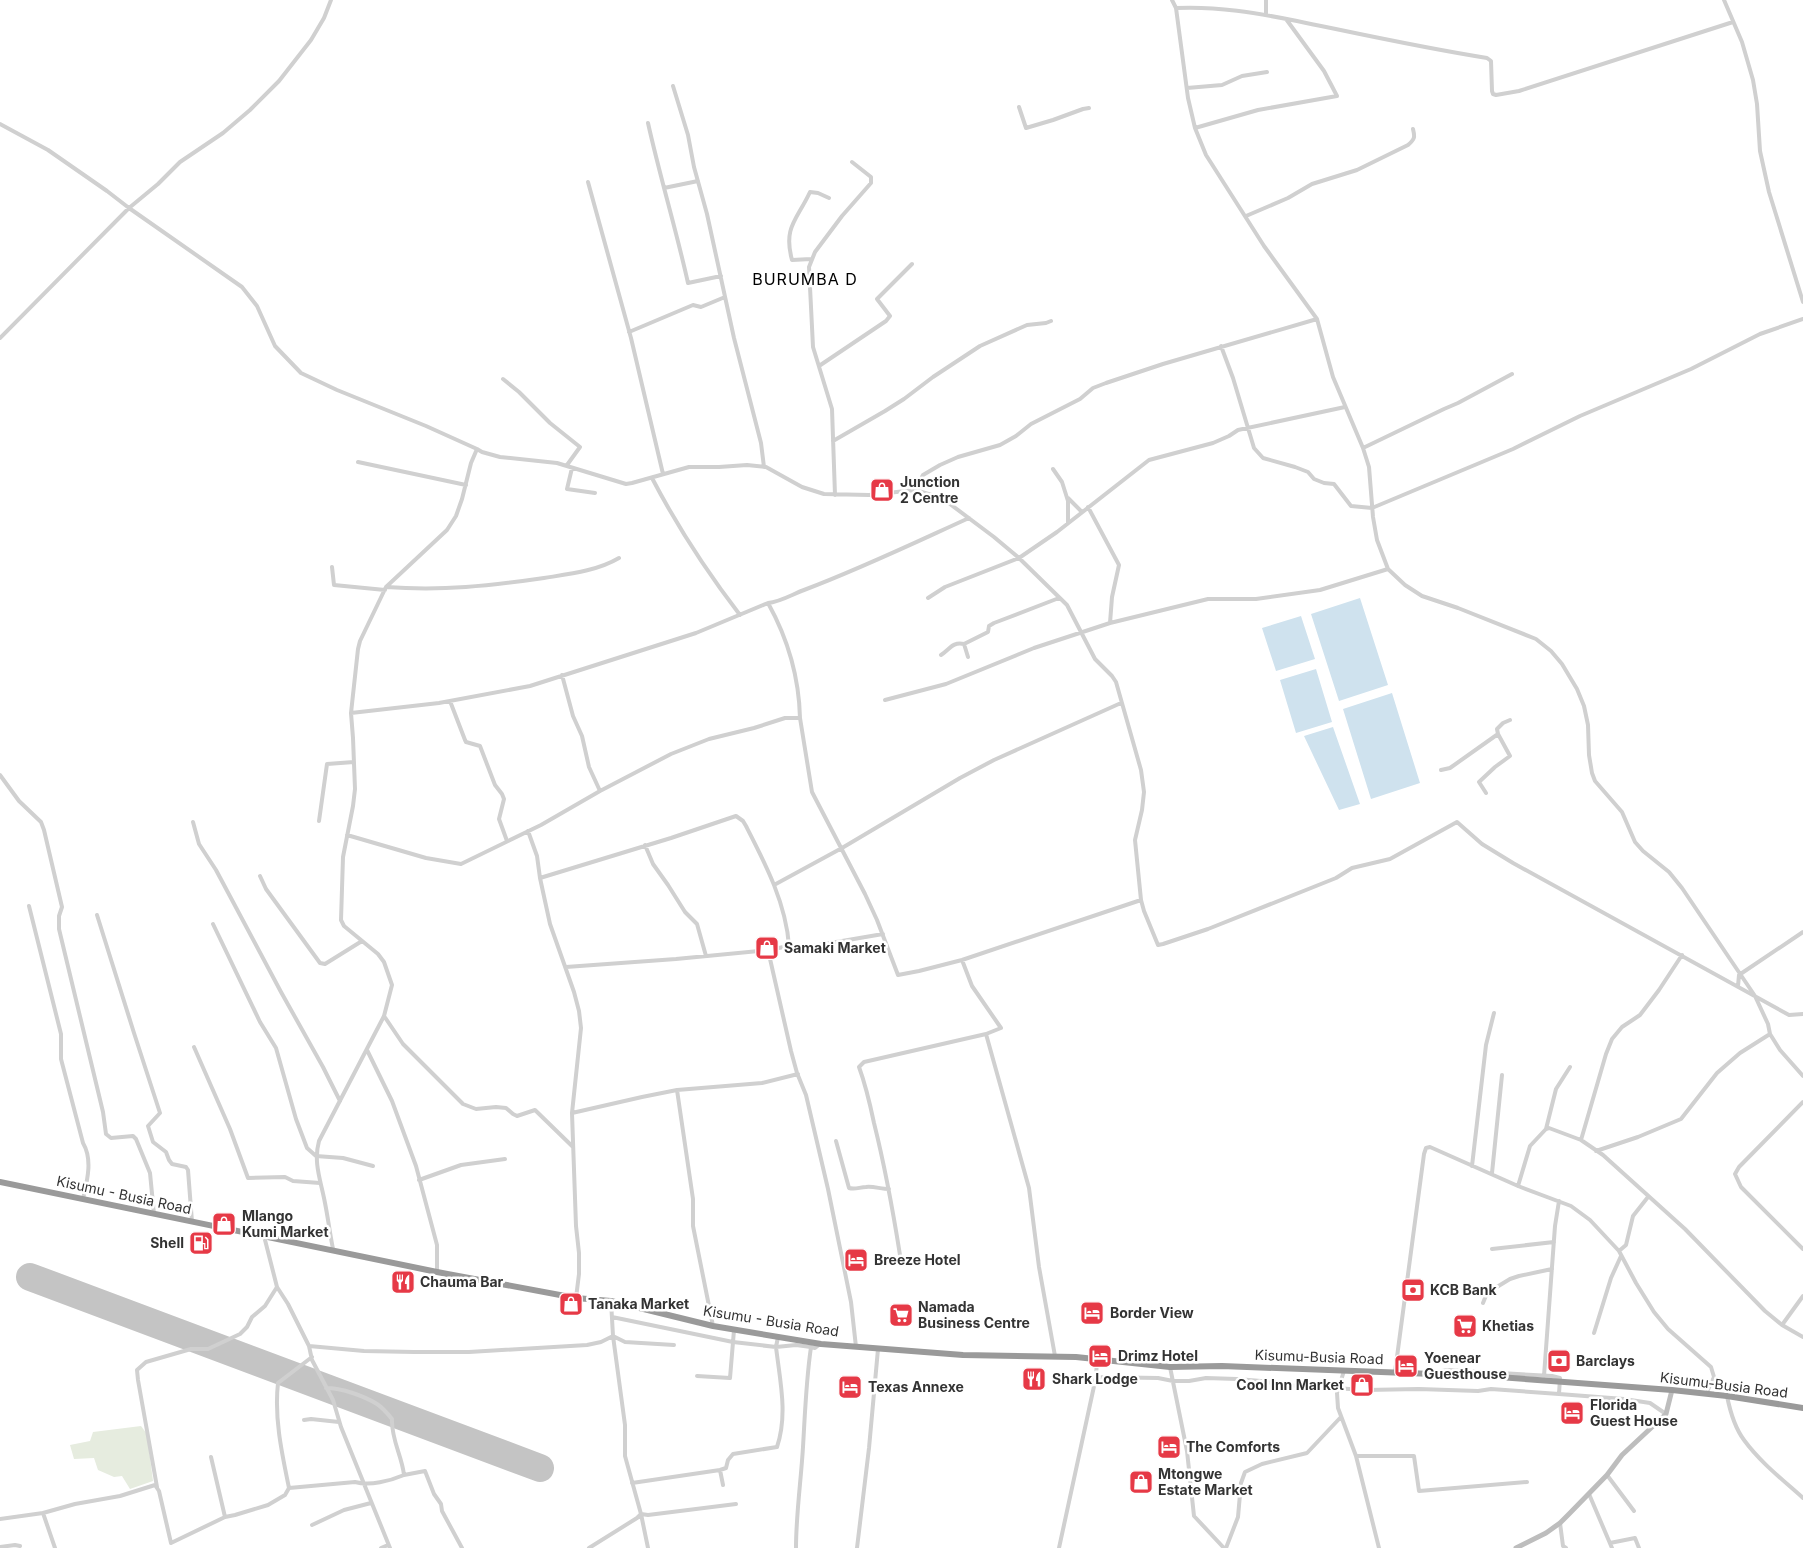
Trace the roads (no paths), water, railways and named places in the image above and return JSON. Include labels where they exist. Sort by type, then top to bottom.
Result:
[{"type":"highway","name":"Kisumu - Busia Road","points":[[0,1182],[333,1249],[437,1272],[576,1298],[611,1301],[713,1326],[821,1344],[963,1354],[1055,1356],[1170,1367],[1222,1366]]},
{"type":"highway","name":"Kisumu-Busia Road","points":[[1222,1366],[1441,1374],[1672,1390],[1727,1396],[1803,1408]]},
{"type":"street","points":[[0,338],[129,208],[158,184],[180,162],[237,121],[272,88],[311,40],[324,18],[331,0]]},
{"type":"street","points":[[1172,0],[1176,8],[1187,88],[1195,128],[1206,155],[1264,246],[1317,319],[1333,377],[1363,448],[1368,467],[1377,540],[1388,569],[1405,585],[1422,596],[1536,639],[1551,651],[1562,664],[1578,689],[1584,706],[1588,725],[1589,755],[1595,781],[1622,812],[1636,842],[1643,851],[1669,872],[1682,888],[1755,996],[1768,1024],[1770,1034],[1780,1050],[1803,1076]]},
{"type":"street","points":[[1266,0],[1266,14]]},
{"type":"street","points":[[1724,0],[1742,42],[1753,80],[1757,104],[1760,151],[1769,192],[1803,302]]},
{"type":"street","points":[[1176,8],[1266,14],[1446,52],[1489,59],[1491,61],[1492,91],[1496,96],[1519,91],[1733,22]]},
{"type":"street","points":[[1195,128],[1251,112],[1336,96],[1324,71],[1286,19]]},
{"type":"street","points":[[1187,88],[1222,85],[1242,76],[1267,72]]},
{"type":"street","points":[[673,86],[688,135],[698,181],[708,214],[734,338],[761,443],[764,467]]},
{"type":"street","points":[[1019,107],[1026,128],[1089,108]]},
{"type":"street","points":[[648,123],[688,283],[721,276]]},
{"type":"street","points":[[0,124],[48,150],[242,286],[257,306],[275,346],[301,373],[482,452],[500,457],[542,460],[567,465],[626,484],[689,466],[719,467],[747,465],[764,467],[802,487],[824,494],[869,495],[915,490],[942,498],[1019,558],[1066,605],[1095,659],[1112,676],[1142,778],[1144,792],[1142,810],[1135,840],[1141,900],[1154,938],[1158,944],[1208,929],[1336,878],[1352,868],[1390,859],[1457,822],[1482,844],[1513,863],[1789,1015],[1803,1014]]},
{"type":"street","points":[[1246,216],[1288,198],[1306,187],[1357,170],[1408,145],[1415,136],[1413,129]]},
{"type":"street","points":[[835,495],[832,408],[813,347],[809,267],[811,259],[842,216],[872,181],[871,177],[852,162]]},
{"type":"street","points":[[664,188],[698,181]]},
{"type":"street","points":[[588,182],[629,332],[663,474]]},
{"type":"street","points":[[811,259],[792,260],[788,242],[791,228],[810,192],[829,198]]},
{"type":"street","points":[[819,366],[886,321],[890,316],[877,299],[912,264]]},
{"type":"street","points":[[629,332],[693,305],[701,307],[725,297]]},
{"type":"street","points":[[915,490],[923,475],[931,470],[958,457],[1000,445],[1016,436],[1031,424],[1080,399],[1093,388],[1221,346],[1317,319]]},
{"type":"street","points":[[1221,346],[1254,448],[1262,458],[1308,472],[1314,479],[1324,484],[1336,485],[1351,506],[1372,508],[1513,449],[1580,416],[1691,369],[1760,334],[1803,319]]},
{"type":"street","points":[[832,440],[885,411],[980,346],[1027,325],[1046,323],[1051,320]]},
{"type":"street","points":[[1363,448],[1458,404],[1512,374]]},
{"type":"street","points":[[503,379],[550,423],[580,447],[567,465]]},
{"type":"street","points":[[928,598],[938,590],[1019,558],[1068,523],[1149,460],[1205,445],[1229,436],[1238,430],[1345,407]]},
{"type":"street","points":[[333,1249],[316,1156],[319,1141],[384,1016],[392,985],[389,973],[378,954],[344,926],[341,920],[343,858],[355,789],[351,714],[360,641],[386,588],[447,530],[456,516],[471,463],[477,449]]},
{"type":"street","points":[[358,462],[466,485]]},
{"type":"street","points":[[572,468],[567,489],[595,494]]},
{"type":"street","points":[[1053,469],[1062,482],[1068,502],[1068,523]]},
{"type":"street","points":[[652,478],[671,514],[707,570],[740,615]]},
{"type":"street","points":[[1065,493],[1082,512]]},
{"type":"street","points":[[1088,507],[1119,565],[1112,597],[1110,624]]},
{"type":"street","points":[[351,714],[450,701],[530,686],[696,633],[790,594],[856,570],[969,518]]},
{"type":"street","points":[[332,567],[334,585],[442,589],[488,586],[562,575],[611,563],[619,558]]},
{"type":"street","points":[[884,700],[946,684],[1034,648],[1110,624],[1208,599],[1256,599],[1320,590],[1388,569]]},
{"type":"street","points":[[941,655],[949,647],[961,643],[964,644],[988,632],[989,626],[994,623],[1059,598]]},
{"type":"street","points":[[768,603],[780,623],[789,647],[798,684],[800,718],[812,792],[842,848],[883,934],[898,975],[962,960],[1141,900]]},
{"type":"street","points":[[964,644],[968,656]]},
{"type":"street","points":[[562,675],[573,716],[582,736],[590,767],[600,791]]},
{"type":"street","points":[[450,701],[466,742],[480,746],[494,785],[502,794],[503,804],[499,813],[499,819],[507,841]]},
{"type":"street","points":[[774,885],[994,760],[1121,703]]},
{"type":"street","points":[[347,835],[426,858],[458,864],[528,831],[671,754],[709,739],[785,718],[800,718]]},
{"type":"street","points":[[1486,794],[1479,782],[1510,756],[1498,734],[1498,729],[1503,723],[1510,720]]},
{"type":"street","points":[[1441,770],[1450,768],[1498,734]]},
{"type":"street","points":[[319,821],[327,764],[354,762]]},
{"type":"street","points":[[0,775],[19,801],[40,822],[44,830],[62,907],[59,916],[59,930],[103,1112],[106,1134],[111,1138],[133,1136],[136,1139],[150,1173],[154,1214]]},
{"type":"street","points":[[540,878],[736,816],[743,820],[774,885],[785,922],[789,946]]},
{"type":"street","points":[[193,822],[199,844],[216,870],[281,992],[324,1067],[340,1101]]},
{"type":"street","points":[[528,831],[537,856],[550,924],[566,967],[579,1011],[580,1028],[572,1113],[576,1226],[579,1253],[576,1298]]},
{"type":"street","points":[[645,845],[653,864],[685,912],[697,924],[706,956]]},
{"type":"street","points":[[260,876],[266,888],[320,963],[325,964],[362,941]]},
{"type":"street","points":[[29,906],[61,1034],[61,1059],[83,1143],[88,1152],[88,1167],[83,1199]]},
{"type":"street","points":[[97,914],[160,1113],[148,1126],[153,1142],[166,1152],[172,1164],[186,1167],[188,1170],[192,1222]]},
{"type":"street","points":[[213,924],[260,1022],[276,1048],[296,1119],[307,1148],[316,1156],[343,1158],[373,1166]]},
{"type":"street","points":[[1739,975],[1803,932]]},
{"type":"street","points":[[566,967],[706,956],[789,946],[798,948],[883,934]]},
{"type":"street","points":[[768,950],[791,1051],[806,1095],[830,1198],[851,1302],[856,1347]]},
{"type":"street","points":[[1580,1140],[1612,1039],[1622,1027],[1640,1014],[1682,955]]},
{"type":"street","points":[[900,1255],[889,1189],[865,1082],[859,1068],[864,1062],[986,1034],[1001,1028],[972,986],[962,960]]},
{"type":"street","points":[[1738,986],[1739,975]]},
{"type":"street","points":[[1472,1166],[1486,1045],[1494,1013]]},
{"type":"street","points":[[384,1016],[403,1044],[463,1104],[476,1109],[506,1108],[517,1116],[535,1110],[573,1146]]},
{"type":"street","points":[[986,1034],[1029,1188],[1039,1267],[1055,1356]]},
{"type":"street","points":[[1596,1151],[1638,1137],[1681,1119],[1717,1073],[1740,1052],[1770,1034]]},
{"type":"street","points":[[194,1046],[230,1129],[248,1178],[285,1177],[293,1181],[320,1183]]},
{"type":"street","points":[[367,1050],[401,1124],[416,1166],[437,1245],[437,1272]]},
{"type":"street","points":[[1518,1186],[1530,1146],[1546,1128],[1556,1089],[1570,1067]]},
{"type":"street","points":[[572,1113],[677,1090],[762,1083],[798,1074]]},
{"type":"street","points":[[1492,1173],[1502,1075]]},
{"type":"street","points":[[677,1090],[693,1199],[693,1226],[713,1326]]},
{"type":"street","points":[[1803,1102],[1739,1167],[1735,1174],[1741,1187],[1803,1249]]},
{"type":"street","points":[[1546,1128],[1580,1140],[1596,1151],[1685,1228],[1765,1311],[1782,1325],[1803,1337]]},
{"type":"street","points":[[836,1141],[849,1188],[857,1189],[869,1186],[875,1189],[889,1189]]},
{"type":"street","points":[[1395,1372],[1420,1178],[1426,1148],[1430,1147],[1518,1186],[1571,1206],[1590,1220],[1618,1251],[1654,1312],[1668,1329],[1711,1367],[1714,1377],[1706,1394]]},
{"type":"street","points":[[419,1180],[461,1165],[505,1159]]},
{"type":"street","points":[[1618,1251],[1626,1245],[1634,1216],[1648,1197]]},
{"type":"street","points":[[1544,1376],[1559,1201]]},
{"type":"street","points":[[264,1236],[277,1287],[288,1304],[309,1346],[312,1358],[333,1400],[339,1422],[389,1546],[381,1548]]},
{"type":"street","points":[[1492,1250],[1554,1242]]},
{"type":"street","points":[[1594,1333],[1611,1278],[1621,1256]]},
{"type":"street","points":[[1483,1304],[1487,1292],[1510,1279],[1552,1269]]},
{"type":"street","points":[[173,1542],[171,1543],[169,1540],[157,1487],[137,1370],[146,1362],[191,1350],[208,1349],[240,1334],[247,1327],[252,1317],[265,1306],[277,1287]]},
{"type":"street","points":[[1782,1325],[1803,1296]]},
{"type":"street","points":[[611,1301],[613,1336],[625,1425],[625,1456],[648,1548]]},
{"type":"street","points":[[612,1318],[733,1342],[776,1347],[796,1346],[815,1348],[821,1344]]},
{"type":"street","points":[[697,1376],[730,1378],[734,1330]]},
{"type":"street","points":[[309,1346],[364,1351],[469,1352],[587,1345],[601,1342],[613,1336]]},
{"type":"street","points":[[613,1336],[625,1342],[674,1345]]},
{"type":"street","points":[[632,1483],[720,1470],[726,1468],[728,1460],[733,1454],[777,1447],[781,1432],[783,1408],[776,1347],[778,1337]]},
{"type":"street","points":[[796,1548],[805,1398],[811,1347]]},
{"type":"street","points":[[857,1548],[878,1349]]},
{"type":"street","points":[[290,1488],[283,1460],[278,1420],[278,1383],[312,1358]]},
{"type":"street","points":[[1059,1548],[1096,1376],[1097,1360]]},
{"type":"street","points":[[1170,1367],[1187,1451],[1194,1516],[1225,1548],[1238,1517],[1241,1483],[1245,1472],[1262,1464],[1307,1453],[1340,1418]]},
{"type":"street","points":[[1441,1374],[1442,1371],[1448,1370],[1560,1378],[1559,1394]]},
{"type":"street","points":[[1344,1371],[1338,1389],[1338,1408],[1356,1456],[1379,1548]]},
{"type":"street","points":[[1096,1376],[1158,1378],[1173,1381],[1206,1378],[1237,1379],[1338,1389],[1478,1391],[1491,1389],[1624,1398],[1650,1403],[1666,1414]]},
{"type":"street","points":[[326,1388],[343,1391],[379,1405],[392,1419],[391,1430],[404,1476]]},
{"type":"street","points":[[1516,1548],[1560,1523],[1607,1475],[1622,1455],[1666,1414],[1672,1390]]},
{"type":"street","points":[[1727,1396],[1731,1413],[1743,1440],[1803,1498]]},
{"type":"street","points":[[304,1420],[339,1422]]},
{"type":"street","points":[[1356,1456],[1414,1456],[1419,1491],[1527,1482]]},
{"type":"street","points":[[211,1457],[225,1517]]},
{"type":"street","points":[[720,1470],[723,1485]]},
{"type":"street","points":[[173,1542],[225,1517],[268,1505],[285,1495],[290,1488],[355,1482],[364,1484],[396,1479],[425,1471],[434,1494],[441,1504],[442,1511],[462,1548]]},
{"type":"street","points":[[1607,1475],[1634,1510]]},
{"type":"street","points":[[0,1519],[43,1513],[75,1504],[120,1496],[152,1485],[157,1487]]},
{"type":"street","points":[[1588,1494],[1611,1546],[1635,1538],[1639,1548]]},
{"type":"street","points":[[312,1526],[344,1510],[371,1503]]},
{"type":"street","points":[[641,1514],[648,1515],[736,1504]]},
{"type":"street","points":[[43,1513],[55,1548]]},
{"type":"street","points":[[589,1548],[641,1514]]},
{"type":"street","points":[[1560,1523],[1563,1546],[1566,1548]]},
{"type":"street","points":[[173,1542],[173,1548]]},
{"type":"street","points":[[0,1547],[20,1546]]},
{"type":"water","points":[[1360,598],[1388,685],[1339,701],[1311,614]]},
{"type":"water","points":[[1301,616],[1315,659],[1276,671],[1262,628]]},
{"type":"water","points":[[1316,669],[1332,722],[1296,733],[1280,680]]},
{"type":"water","points":[[1392,693],[1420,783],[1371,799],[1343,709]]},
{"type":"water","points":[[1333,727],[1360,804],[1339,810],[1304,736]]},
{"type":"place","name":"Junction 2 Centre","points":[[882,490]]},
{"type":"place","name":"Samaki Market","points":[[767,948]]},
{"type":"place","name":"Mlango Kumi Market","points":[[224,1224]]},
{"type":"place","name":"Shell","points":[[201,1243]]},
{"type":"place","name":"Breeze Hotel","points":[[856,1260]]},
{"type":"place","name":"Chauma Bar","points":[[403,1282]]},
{"type":"place","name":"KCB Bank","points":[[1413,1290]]},
{"type":"place","name":"Tanaka Market","points":[[571,1304]]},
{"type":"place","name":"Border View","points":[[1092,1313]]},
{"type":"place","name":"Namada Business Centre","points":[[901,1315]]},
{"type":"place","name":"Khetias","points":[[1465,1326]]},
{"type":"place","name":"Drimz Hotel","points":[[1100,1356]]},
{"type":"place","name":"Barclays","points":[[1559,1361]]},
{"type":"place","name":"Yoenear Guesthouse","points":[[1406,1366]]},
{"type":"place","name":"Shark Lodge","points":[[1034,1379]]},
{"type":"place","name":"Cool Inn Market","points":[[1362,1385]]},
{"type":"place","name":"Texas Annexe","points":[[850,1387]]},
{"type":"place","name":"Florida Guest House","points":[[1572,1413]]},
{"type":"place","name":"The Comforts","points":[[1169,1447]]},
{"type":"place","name":"Mtongwe Estate Market","points":[[1141,1482]]},
{"type":"district","name":"BURUMBA D","points":[[805,279]]}]
